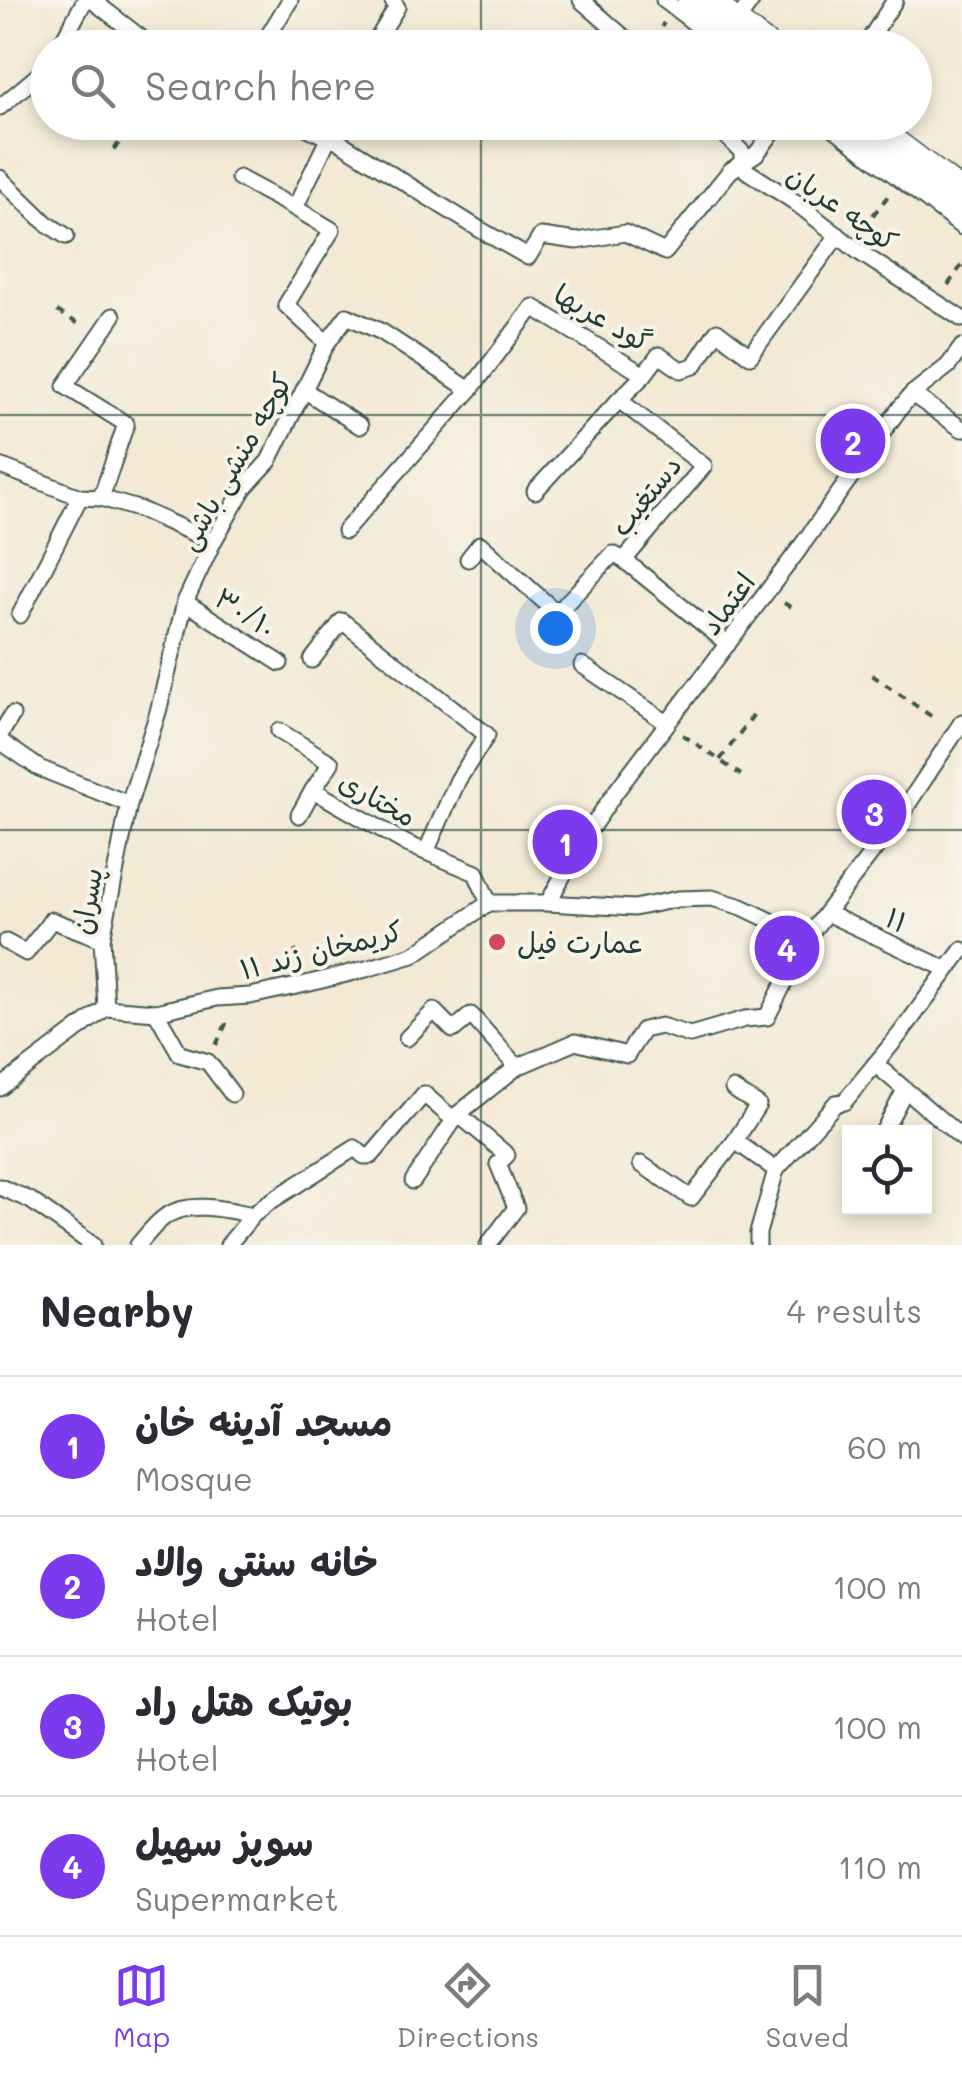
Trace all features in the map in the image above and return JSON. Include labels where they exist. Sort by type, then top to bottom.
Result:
[{"type":"street","points":[[697,0],[742,30]]},
{"type":"street","points":[[882,140],[962,201]]},
{"type":"lane","points":[[71,30],[89,0],[130,30]]},
{"type":"lane","points":[[271,30],[290,0]]},
{"type":"lane","points":[[383,30],[397,7],[392,0]]},
{"type":"lane","points":[[581,0],[617,30]]},
{"type":"lane","points":[[664,0],[740,30]]},
{"type":"lane","points":[[876,30],[895,0]]},
{"type":"lane","points":[[0,107],[30,82]]},
{"type":"lane","points":[[294,208],[328,140]]},
{"type":"lane","points":[[349,140],[462,219],[528,257],[541,236],[577,241],[624,233],[666,252],[730,171],[756,153],[766,140]]},
{"type":"lane","name":"کوچه عربان","points":[[730,140],[742,152],[747,171],[962,319]]},
{"type":"lane","points":[[849,140],[962,227]]},
{"type":"lane","points":[[0,178],[46,223],[66,236]]},
{"type":"lane","points":[[239,178],[332,230],[286,305],[328,342],[347,316],[382,332],[470,390]]},
{"type":"lane","name":"گود عربها","points":[[345,531],[470,390],[534,307],[644,375],[659,354],[681,370],[694,366],[716,331],[750,356],[844,240]]},
{"type":"lane","points":[[101,498],[126,424],[65,386],[114,316]]},
{"type":"lane","name":"کوچه منشی باشی","points":[[128,804],[158,712],[185,602],[244,488],[269,461],[328,342]]},
{"type":"lane","name":"اعتماد","points":[[548,903],[580,844],[667,723],[912,394],[948,366],[962,347]]},
{"type":"lane","points":[[535,491],[644,375]]},
{"type":"lane","points":[[304,390],[360,426]]},
{"type":"lane","points":[[912,394],[962,429]]},
{"type":"lane","name":"دستغیب","points":[[619,400],[704,466],[624,560],[728,644]]},
{"type":"lane","points":[[0,466],[80,497],[101,498],[142,510],[214,542]]},
{"type":"lane","points":[[20,615],[80,497]]},
{"type":"lane","points":[[468,559],[480,544],[558,613],[612,554],[624,560]]},
{"type":"lane","name":"۳۰/۱۰","points":[[185,602],[280,663]]},
{"type":"lane","points":[[312,660],[342,621],[487,735],[458,780],[426,852]]},
{"type":"lane","points":[[582,665],[667,723]]},
{"type":"lane","points":[[12,715],[0,738],[38,768],[128,804]]},
{"type":"lane","points":[[413,1182],[456,1117],[517,1067],[575,1042],[626,1056],[643,1030],[660,1026],[690,1035],[745,1018],[767,1017],[807,938],[902,813],[958,727]]},
{"type":"lane","name":"مختاری","points":[[279,731],[331,763],[313,790],[407,844],[476,873],[489,903]]},
{"type":"lane","points":[[298,815],[313,790]]},
{"type":"lane","name":"پسران","points":[[106,1008],[102,939],[128,804]]},
{"type":"lane","points":[[489,903],[634,908],[678,898],[712,898],[742,907],[807,938]]},
{"type":"lane","name":"کریمخان زند ۱۱","points":[[106,1008],[156,1012],[366,970],[413,954],[489,903]]},
{"type":"lane","name":"۱۱","points":[[826,913],[946,969]]},
{"type":"lane","points":[[6,942],[26,953],[51,920],[102,939]]},
{"type":"lane","points":[[758,1245],[776,1170],[836,1104],[844,1102],[962,950]]},
{"type":"lane","points":[[0,1088],[106,1008]]},
{"type":"lane","points":[[407,1038],[434,1011],[452,1030],[471,1015],[517,1067]]},
{"type":"lane","points":[[156,1012],[180,1054],[208,1062],[232,1094]]},
{"type":"lane","points":[[875,1064],[962,1138]]},
{"type":"lane","points":[[641,1164],[691,1198],[758,1105],[733,1090]]},
{"type":"lane","points":[[887,1125],[905,1090]]},
{"type":"lane","points":[[228,1245],[268,1203],[354,1148],[371,1156],[424,1094],[506,1154],[498,1164],[516,1208],[488,1245]]},
{"type":"lane","points":[[735,1141],[776,1170]]},
{"type":"lane","points":[[0,1187],[30,1200],[92,1245]]},
{"type":"lane","points":[[138,1245],[163,1218],[179,1210],[214,1208],[254,1215]]},
{"type":"path","points":[[114,150],[121,140]]},
{"type":"path","points":[[844,240],[882,204]]},
{"type":"path","points":[[57,311],[99,336]]},
{"type":"path","points":[[872,675],[958,727]]},
{"type":"path","points":[[720,760],[757,710]]},
{"type":"path","points":[[667,723],[741,775]]},
{"type":"path","points":[[208,1062],[226,1024],[217,998]]},
{"type":"place","name":"خانه سنتی والاد","points":[[853,441]]},
{"type":"place","name":"بوتیک هتل راد","points":[[874,812]]},
{"type":"place","name":"مسجد آدینه خان","points":[[565,842]]},
{"type":"place","name":"عمارت فیل","points":[[497,942]]},
{"type":"place","name":"سوپز سهیل","points":[[787,948]]}]
